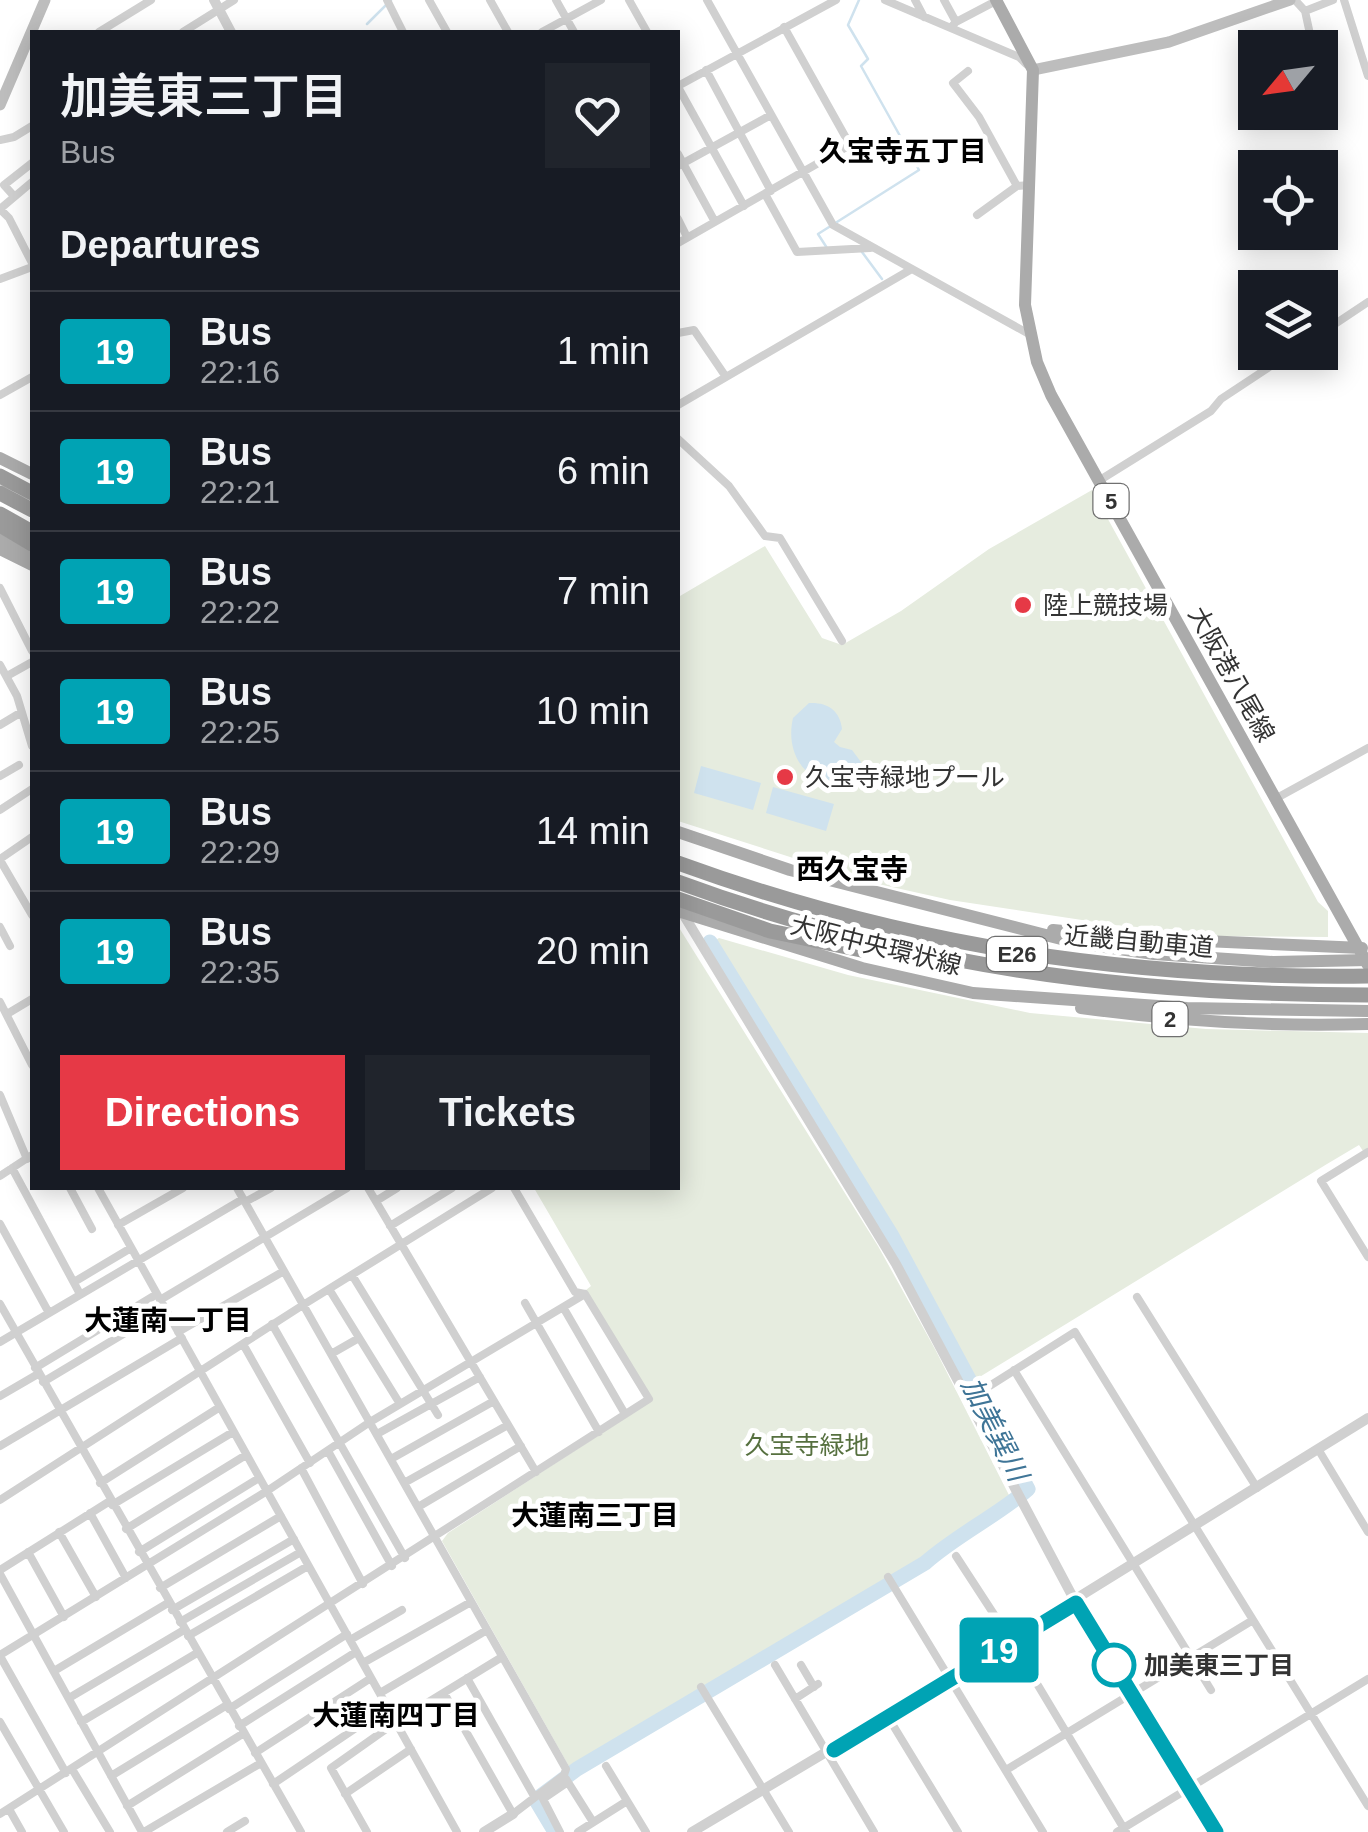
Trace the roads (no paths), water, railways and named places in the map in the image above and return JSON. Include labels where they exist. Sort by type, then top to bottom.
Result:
[{"type":"highway","points":[[0,474],[30,489]]},
{"type":"highway","points":[[0,493],[30,509]]},
{"type":"highway","points":[[0,514],[30,531]]},
{"type":"highway","points":[[0,526],[30,543]]},
{"type":"highway","name":"近畿自動車道","points":[[680,864],[852,918],[1024,955],[1176,971],[1368,976]]},
{"type":"highway","name":"近畿自動車道","points":[[680,883],[831,933],[964,963],[1174,989],[1368,994]]},
{"type":"highway","points":[[680,907],[808,941],[964,963]]},
{"type":"main road","points":[[34,30],[45,0]]},
{"type":"main road","name":"大阪港八尾線","points":[[997,0],[1033,70],[1024,185],[1026,306],[1029,334],[1051,395],[1368,962]]},
{"type":"main road","points":[[1033,70],[1169,42],[1293,0]]},
{"type":"main road","points":[[0,105],[30,40]]},
{"type":"main road","points":[[0,458],[30,473]]},
{"type":"main road","points":[[0,537],[30,553]]},
{"type":"main road","points":[[2,552],[30,565]]},
{"type":"main road","name":"大阪中央環状線","points":[[680,833],[790,870],[1078,943],[1154,954],[1273,962],[1368,962]]},
{"type":"main road","name":"大阪中央環状線","points":[[680,907],[862,968],[973,993],[1187,1008],[1368,1011]]},
{"type":"main road","points":[[1021,927],[1136,938],[1363,948]]},
{"type":"main road","name":"2","points":[[973,993],[1151,1018],[1368,1024]]},
{"type":"street","points":[[102,30],[152,0]]},
{"type":"street","points":[[186,30],[217,5],[234,0]]},
{"type":"street","points":[[386,0],[402,30]]},
{"type":"street","points":[[429,0],[446,30]]},
{"type":"street","points":[[490,0],[507,30]]},
{"type":"street","points":[[556,0],[573,30]]},
{"type":"street","points":[[546,30],[601,0]]},
{"type":"street","points":[[629,0],[646,30]]},
{"type":"street","points":[[707,0],[833,225],[862,248],[1029,334]]},
{"type":"street","points":[[680,85],[836,0]]},
{"type":"street","points":[[885,0],[953,25],[1019,57],[1033,70]]},
{"type":"street","points":[[915,0],[924,17]]},
{"type":"street","points":[[944,0],[953,25]]},
{"type":"street","points":[[953,25],[997,0]]},
{"type":"street","points":[[1293,0],[1305,11],[1309,30]]},
{"type":"street","points":[[1305,11],[1333,0]]},
{"type":"street","points":[[1344,0],[1368,76]]},
{"type":"street","points":[[217,5],[230,30]]},
{"type":"street","points":[[680,242],[850,145],[784,26]]},
{"type":"street","points":[[706,70],[797,252],[862,248]]},
{"type":"street","points":[[968,71],[952,83],[1024,185],[977,216]]},
{"type":"street","points":[[680,90],[744,206]]},
{"type":"street","points":[[680,161],[771,115]]},
{"type":"street","points":[[0,140],[30,127]]},
{"type":"street","points":[[680,163],[715,222]]},
{"type":"street","points":[[14,196],[4,185],[30,165]]},
{"type":"street","points":[[30,184],[0,209],[9,218],[30,261]]},
{"type":"street","points":[[680,223],[687,237]]},
{"type":"street","points":[[0,279],[30,266]]},
{"type":"street","points":[[680,404],[910,270]]},
{"type":"street","points":[[1338,322],[1368,302]]},
{"type":"street","points":[[680,333],[694,330],[726,377]]},
{"type":"street","points":[[1100,480],[1211,412],[1221,398],[1264,370]]},
{"type":"street","points":[[0,395],[30,378]]},
{"type":"street","points":[[680,442],[730,486],[765,536],[780,538],[842,640]]},
{"type":"street","points":[[0,588],[30,647]]},
{"type":"street","points":[[7,676],[30,663]]},
{"type":"street","points":[[0,665],[20,713],[28,721]]},
{"type":"street","points":[[0,725],[20,713]]},
{"type":"street","points":[[1274,800],[1368,748]]},
{"type":"street","points":[[1,774],[19,765]]},
{"type":"street","points":[[0,810],[30,790]]},
{"type":"street","points":[[30,837],[0,859],[30,912]]},
{"type":"street","points":[[680,909],[896,1264],[1076,1603],[1216,1832]]},
{"type":"street","points":[[0,927],[10,946]]},
{"type":"street","points":[[6,1014],[30,1000]]},
{"type":"street","points":[[0,1002],[30,1061]]},
{"type":"street","points":[[0,1030],[12,1024]]},
{"type":"street","points":[[0,1095],[30,1157],[0,1176]]},
{"type":"street","points":[[1368,1152],[1321,1181],[1368,1257]]},
{"type":"street","points":[[12,1168],[80,1294]]},
{"type":"street","points":[[71,1190],[92,1229]]},
{"type":"street","points":[[118,1224],[179,1190]]},
{"type":"street","points":[[238,1190],[592,1822]]},
{"type":"street","points":[[0,1342],[266,1190]]},
{"type":"street","points":[[39,1375],[344,1190]]},
{"type":"street","points":[[369,1190],[536,1472]]},
{"type":"street","points":[[376,1201],[394,1190]]},
{"type":"street","points":[[390,1226],[449,1190]]},
{"type":"street","points":[[0,1500],[303,1304],[489,1190]]},
{"type":"street","points":[[0,1814],[649,1399],[585,1294],[576,1292],[515,1190]]},
{"type":"street","points":[[99,1191],[457,1832]]},
{"type":"street","points":[[0,1224],[49,1313]]},
{"type":"street","points":[[74,1282],[131,1248]]},
{"type":"street","points":[[0,1446],[60,1413],[284,1271]]},
{"type":"street","points":[[352,1275],[438,1415]]},
{"type":"street","points":[[328,1289],[400,1404]]},
{"type":"street","points":[[2,1654],[267,1491],[370,1422],[585,1294]]},
{"type":"street","points":[[1138,1297],[1258,1488]]},
{"type":"street","points":[[0,1396],[161,1301]]},
{"type":"street","points":[[0,1304],[301,1832]]},
{"type":"street","points":[[525,1304],[598,1432]]},
{"type":"street","points":[[563,1307],[625,1414]]},
{"type":"street","points":[[272,1324],[405,1558]]},
{"type":"street","points":[[970,1399],[1075,1332],[1368,1806]]},
{"type":"street","points":[[330,1354],[359,1338]]},
{"type":"street","points":[[242,1344],[310,1462]]},
{"type":"street","points":[[1014,1370],[1211,1690]]},
{"type":"street","points":[[377,1434],[480,1377]]},
{"type":"street","points":[[391,1459],[494,1401]]},
{"type":"street","points":[[100,1483],[220,1407]]},
{"type":"street","points":[[692,1832],[1076,1603],[1082,1594],[1368,1418]]},
{"type":"street","points":[[404,1483],[508,1425]]},
{"type":"street","points":[[234,1432],[90,1513],[0,1572],[143,1832],[261,1763]]},
{"type":"street","points":[[418,1507],[521,1446]]},
{"type":"street","points":[[1318,1449],[1368,1532]]},
{"type":"street","points":[[328,1451],[392,1566]]},
{"type":"street","points":[[126,1529],[246,1455]]},
{"type":"street","points":[[301,1468],[364,1584]]},
{"type":"street","points":[[139,1552],[259,1478]]},
{"type":"street","points":[[90,1513],[126,1578]]},
{"type":"street","points":[[160,1588],[280,1516]]},
{"type":"street","points":[[59,1532],[96,1597]]},
{"type":"street","points":[[54,1671],[294,1539]]},
{"type":"street","points":[[28,1552],[64,1617]]},
{"type":"street","points":[[69,1698],[184,1630],[301,1552]]},
{"type":"street","points":[[956,1556],[1068,1734],[1122,1831],[1368,1678]]},
{"type":"street","points":[[184,1630],[308,1566]]},
{"type":"street","points":[[888,1577],[1043,1832]]},
{"type":"street","points":[[363,1664],[470,1602]]},
{"type":"street","points":[[111,1776],[348,1637],[402,1610]]},
{"type":"street","points":[[1006,1770],[1252,1620]]},
{"type":"street","points":[[380,1693],[487,1630]]},
{"type":"street","points":[[0,1643],[2,1654],[69,1771],[110,1832]]},
{"type":"street","points":[[127,1806],[356,1652]]},
{"type":"street","points":[[81,1722],[198,1653]]},
{"type":"street","points":[[367,1832],[331,1768],[396,1722],[502,1657]]},
{"type":"street","points":[[782,1676],[802,1664],[816,1686],[795,1699]]},
{"type":"street","points":[[775,1665],[874,1832]]},
{"type":"street","points":[[255,1753],[371,1678]]},
{"type":"street","points":[[467,1678],[534,1796]]},
{"type":"street","points":[[702,1687],[789,1832]]},
{"type":"street","points":[[444,1693],[513,1814]]},
{"type":"street","points":[[273,1784],[387,1707]]},
{"type":"street","points":[[888,1717],[958,1832]]},
{"type":"street","points":[[0,1722],[64,1832]]},
{"type":"street","points":[[345,1794],[411,1749]]},
{"type":"street","points":[[606,1766],[646,1832]]},
{"type":"street","points":[[484,1832],[534,1796],[566,1779]]},
{"type":"street","points":[[560,1832],[543,1800],[566,1779]]},
{"type":"street","points":[[578,1832],[626,1801]]},
{"type":"street","points":[[9,1809],[22,1832]]},
{"type":"street","points":[[228,1832],[243,1826]]},
{"type":"water","points":[[809,703],[827,706],[839,717],[842,729],[834,742],[852,750],[861,762],[859,776],[851,784],[823,782],[803,768],[797,758],[792,746],[793,718]]},
{"type":"water","points":[[701,766],[761,783],[753,810],[694,793]]},
{"type":"water","points":[[773,787],[834,804],[826,831],[766,813]]},
{"type":"waterway","points":[[367,24],[391,0]]},
{"type":"waterway","points":[[827,248],[818,234],[919,170],[861,66],[868,59],[848,25],[859,0]]},
{"type":"waterway","points":[[862,252],[882,279]]},
{"type":"waterway","name":"加美巽川","points":[[555,1832],[538,1798],[577,1769],[925,1563],[1028,1489],[892,1236],[710,942]]},
{"type":"place","name":"陸上競技場","points":[[1023,605]]},
{"type":"place","name":"久宝寺緑地プール","points":[[785,777]]},
{"type":"place","name":"加美東三丁目","points":[[1114,1665]]},
{"type":"district","name":"久宝寺五丁目","points":[[903,151]]},
{"type":"district","name":"西久宝寺","points":[[852,869]]},
{"type":"district","name":"大蓮南一丁目","points":[[168,1320]]},
{"type":"district","name":"大蓮南三丁目","points":[[595,1515]]},
{"type":"district","name":"大蓮南四丁目","points":[[396,1715]]},
{"type":"park label","name":"久宝寺緑地","points":[[807,1445]]}]
